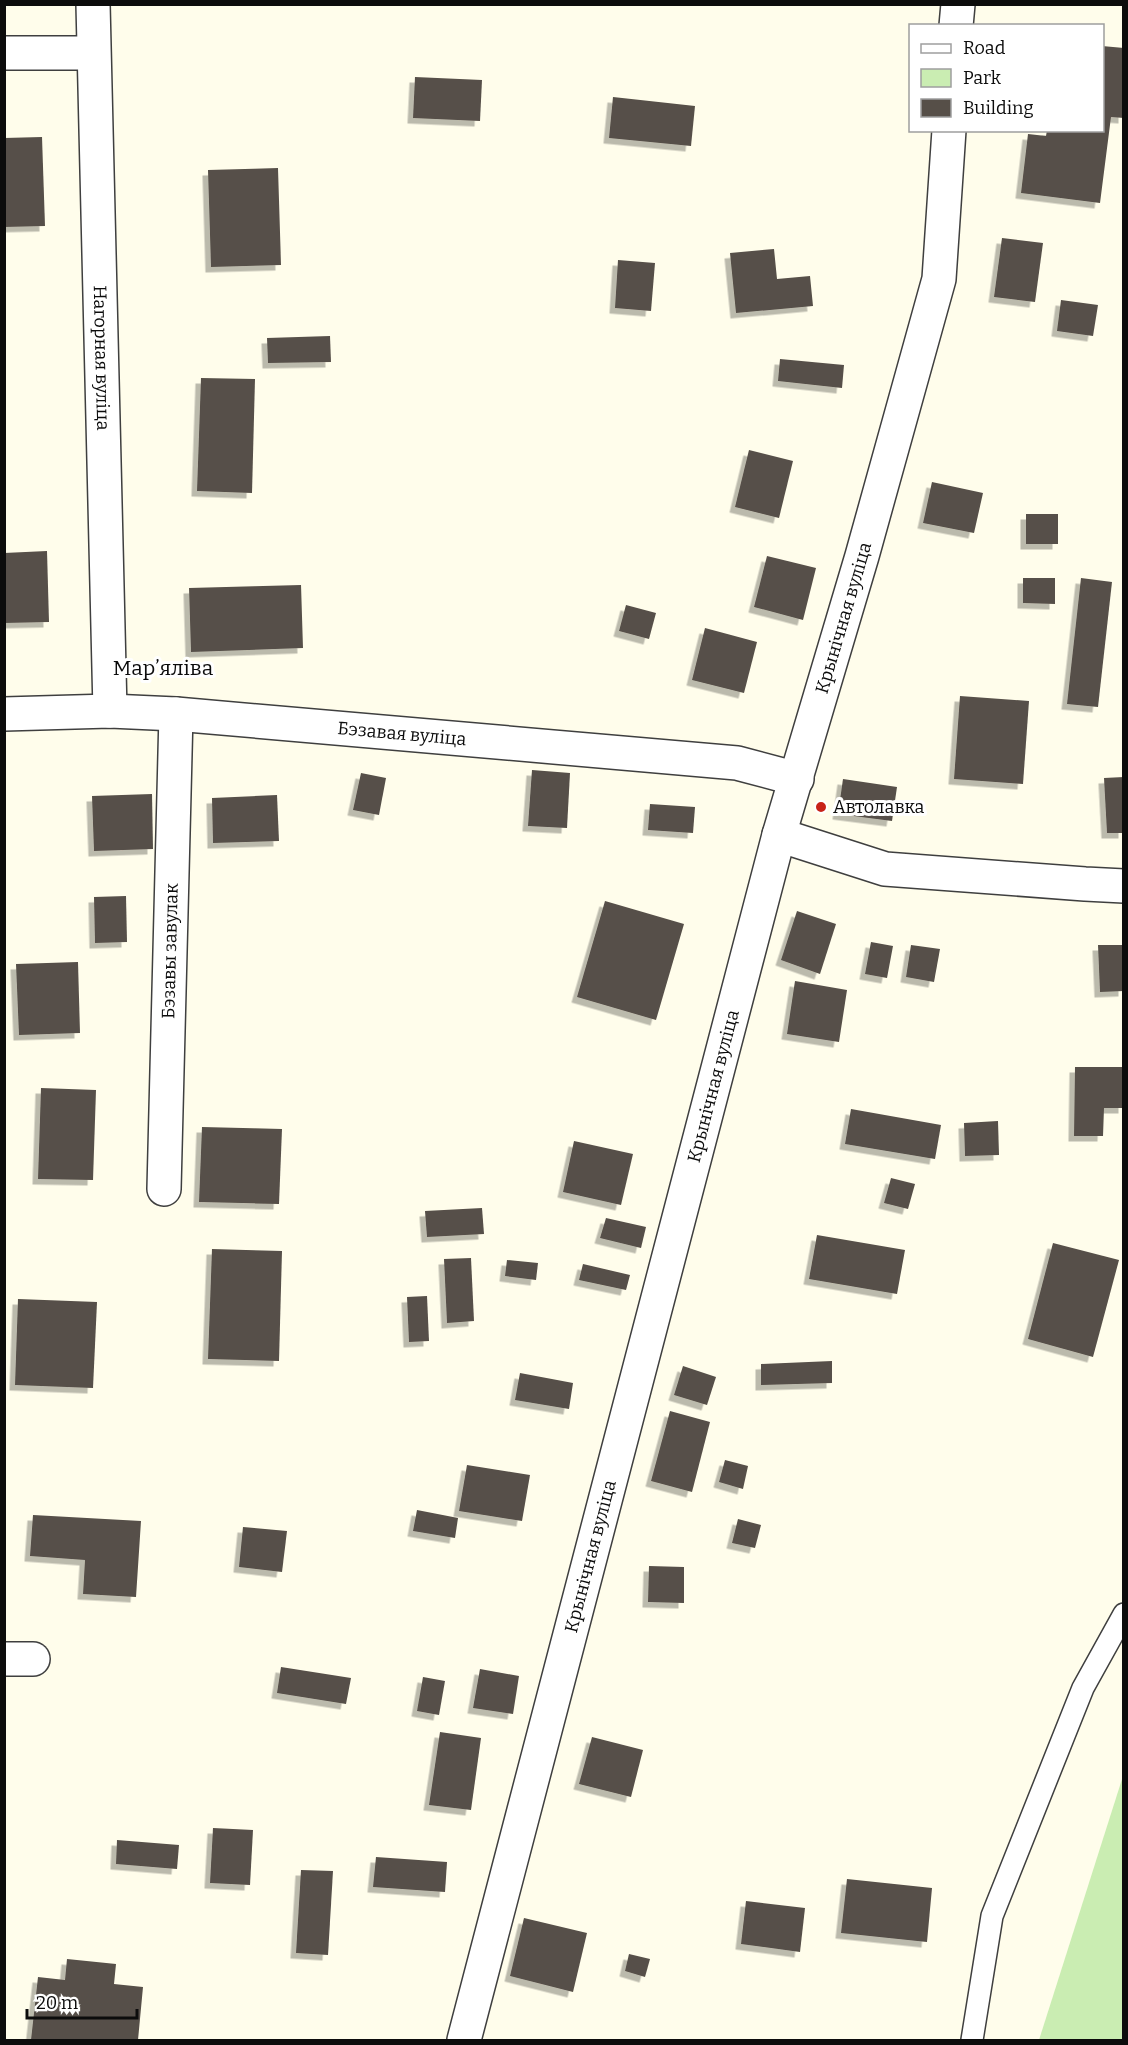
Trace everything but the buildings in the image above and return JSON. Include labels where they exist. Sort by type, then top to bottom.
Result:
[{"type":"street","name":"Нагорная вуліца","points":[[93,4],[110,711]]},
{"type":"street","points":[[956,24],[958,4]]},
{"type":"street","points":[[4,53],[93,53]]},
{"type":"street","name":"Крынічная вуліца","points":[[464,2040],[779,835],[859,567],[939,279],[949,132]]},
{"type":"street","name":"Бэзавая вуліца","points":[[4,714],[110,711],[176,714],[737,763],[797,779]]},
{"type":"street","name":"Бэзавы завулак","points":[[164,1189],[176,714]]},
{"type":"street","points":[[779,835],[885,869],[1124,886]]},
{"type":"lane","points":[[972,2040],[992,1916],[1083,1688],[1124,1614]]},
{"type":"green space","points":[[1123,1776],[1123,2040],[1039,2040]]},
{"type":"place","name":"Автолавка","points":[[821,807]]},
{"type":"district","name":"Марʼяліва","points":[[163,668]]}]
